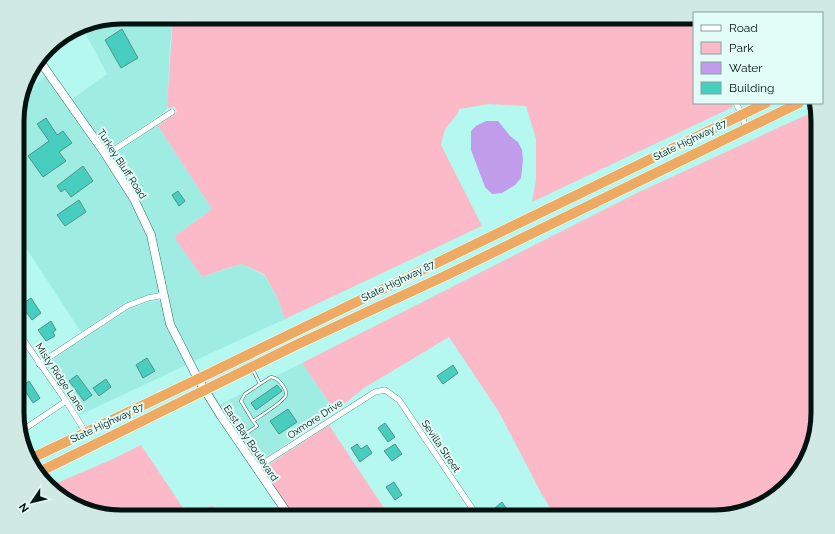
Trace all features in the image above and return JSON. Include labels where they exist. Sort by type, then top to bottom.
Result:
[{"type":"highway","name":"State Highway 87","points":[[34,456],[198,380],[440,260],[764,104]]},
{"type":"highway","points":[[42,470],[303,342],[449,274],[797,104]]},
{"type":"street","name":"Turkey Bluff Road","points":[[42,64],[106,155],[134,199],[151,235],[170,324],[198,380]]},
{"type":"street","points":[[736,104],[742,115],[746,129]]},
{"type":"street","points":[[106,155],[172,112]]},
{"type":"street","points":[[39,364],[127,306],[148,298],[164,295]]},
{"type":"street","name":"Misty Ridge Lane","points":[[24,341],[66,401],[86,433]]},
{"type":"street","name":"East Bay Boulevard","points":[[198,380],[285,510]]},
{"type":"street","name":"Oxmore Drive","points":[[256,468],[375,392],[386,390]]},
{"type":"street","name":"Sevilla Street","points":[[386,390],[399,400],[473,510]]},
{"type":"street","points":[[25,428],[66,401]]},
{"type":"lane","points":[[252,368],[260,384]]},
{"type":"lane","points":[[237,440],[257,426],[253,421],[242,401],[245,394],[271,378],[278,379],[287,394],[283,399],[253,421]]},
{"type":"shaded area","points":[[121,24],[172,24],[166,111],[107,150],[72,99],[107,74],[84,31],[96,27]]},
{"type":"shaded area","points":[[46,76],[131,201],[147,238],[159,292],[125,303],[81,332],[24,245],[24,121],[29,89]]},
{"type":"shaded area","points":[[159,124],[158,126],[212,209],[174,237],[202,277],[242,264],[264,275],[278,299],[285,319],[194,361],[174,322],[154,233],[138,196],[111,156]]},
{"type":"shaded area","points":[[161,300],[167,326],[186,365],[80,415],[45,364],[129,309],[148,302]]},
{"type":"shaded area","points":[[302,363],[335,411],[258,463],[219,405]]},
{"type":"green space","points":[[173,24],[691,24],[693,28],[693,104],[732,104],[733,107],[532,202],[536,180],[536,139],[526,106],[489,104],[459,109],[458,113],[445,129],[441,145],[482,226],[285,319],[278,299],[264,274],[242,264],[202,277],[174,237],[212,209],[158,126],[177,112],[174,106],[169,109],[167,106]]},
{"type":"green space","points":[[811,113],[811,419],[806,444],[795,467],[778,486],[751,503],[739,507],[720,510],[552,510],[541,493],[499,412],[449,337],[364,388],[335,411],[302,363],[639,192]]},
{"type":"green space","points":[[329,425],[385,510],[290,510],[262,469]]},
{"type":"green space","points":[[141,445],[184,510],[121,510],[102,508],[78,500],[67,494],[54,484],[113,459]]},
{"type":"green space","points":[[210,506],[214,507],[215,510],[204,510]]},
{"type":"water","points":[[486,121],[498,121],[510,136],[518,142],[522,150],[523,160],[521,178],[515,185],[502,193],[492,194],[485,187],[471,150],[471,131],[476,126]]},
{"type":"building","points":[[122,29],[138,58],[121,68],[105,40]]},
{"type":"building","points":[[46,118],[57,135],[63,131],[72,143],[59,152],[66,161],[43,177],[28,156],[49,141],[37,124]]},
{"type":"building","points":[[83,166],[93,181],[71,197],[65,189],[61,192],[57,186]]},
{"type":"building","points":[[178,191],[185,201],[179,206],[172,195]]},
{"type":"building","points":[[79,200],[86,212],[65,226],[57,215]]},
{"type":"building","points":[[31,298],[41,313],[32,320],[24,309],[24,303]]},
{"type":"building","points":[[51,321],[56,330],[53,332],[55,336],[46,341],[38,330]]},
{"type":"building","points":[[147,358],[155,371],[143,378],[136,365]]},
{"type":"building","points":[[453,365],[458,373],[443,384],[437,376]]},
{"type":"building","points":[[77,375],[92,395],[84,401],[69,381]]},
{"type":"building","points":[[106,379],[111,387],[99,396],[93,388]]},
{"type":"building","points":[[29,381],[40,398],[33,403],[24,389],[24,385]]},
{"type":"building","points":[[277,385],[282,391],[256,410],[251,403]]},
{"type":"building","points":[[288,409],[297,422],[279,434],[270,421]]},
{"type":"building","points":[[385,423],[395,437],[388,442],[378,428]]},
{"type":"building","points":[[357,444],[361,449],[367,445],[372,453],[360,462],[351,448]]},
{"type":"building","points":[[395,444],[402,454],[392,461],[384,451]]},
{"type":"building","points":[[394,482],[402,495],[395,500],[386,487]]},
{"type":"building","points":[[502,502],[507,510],[496,510],[495,508]]}]
